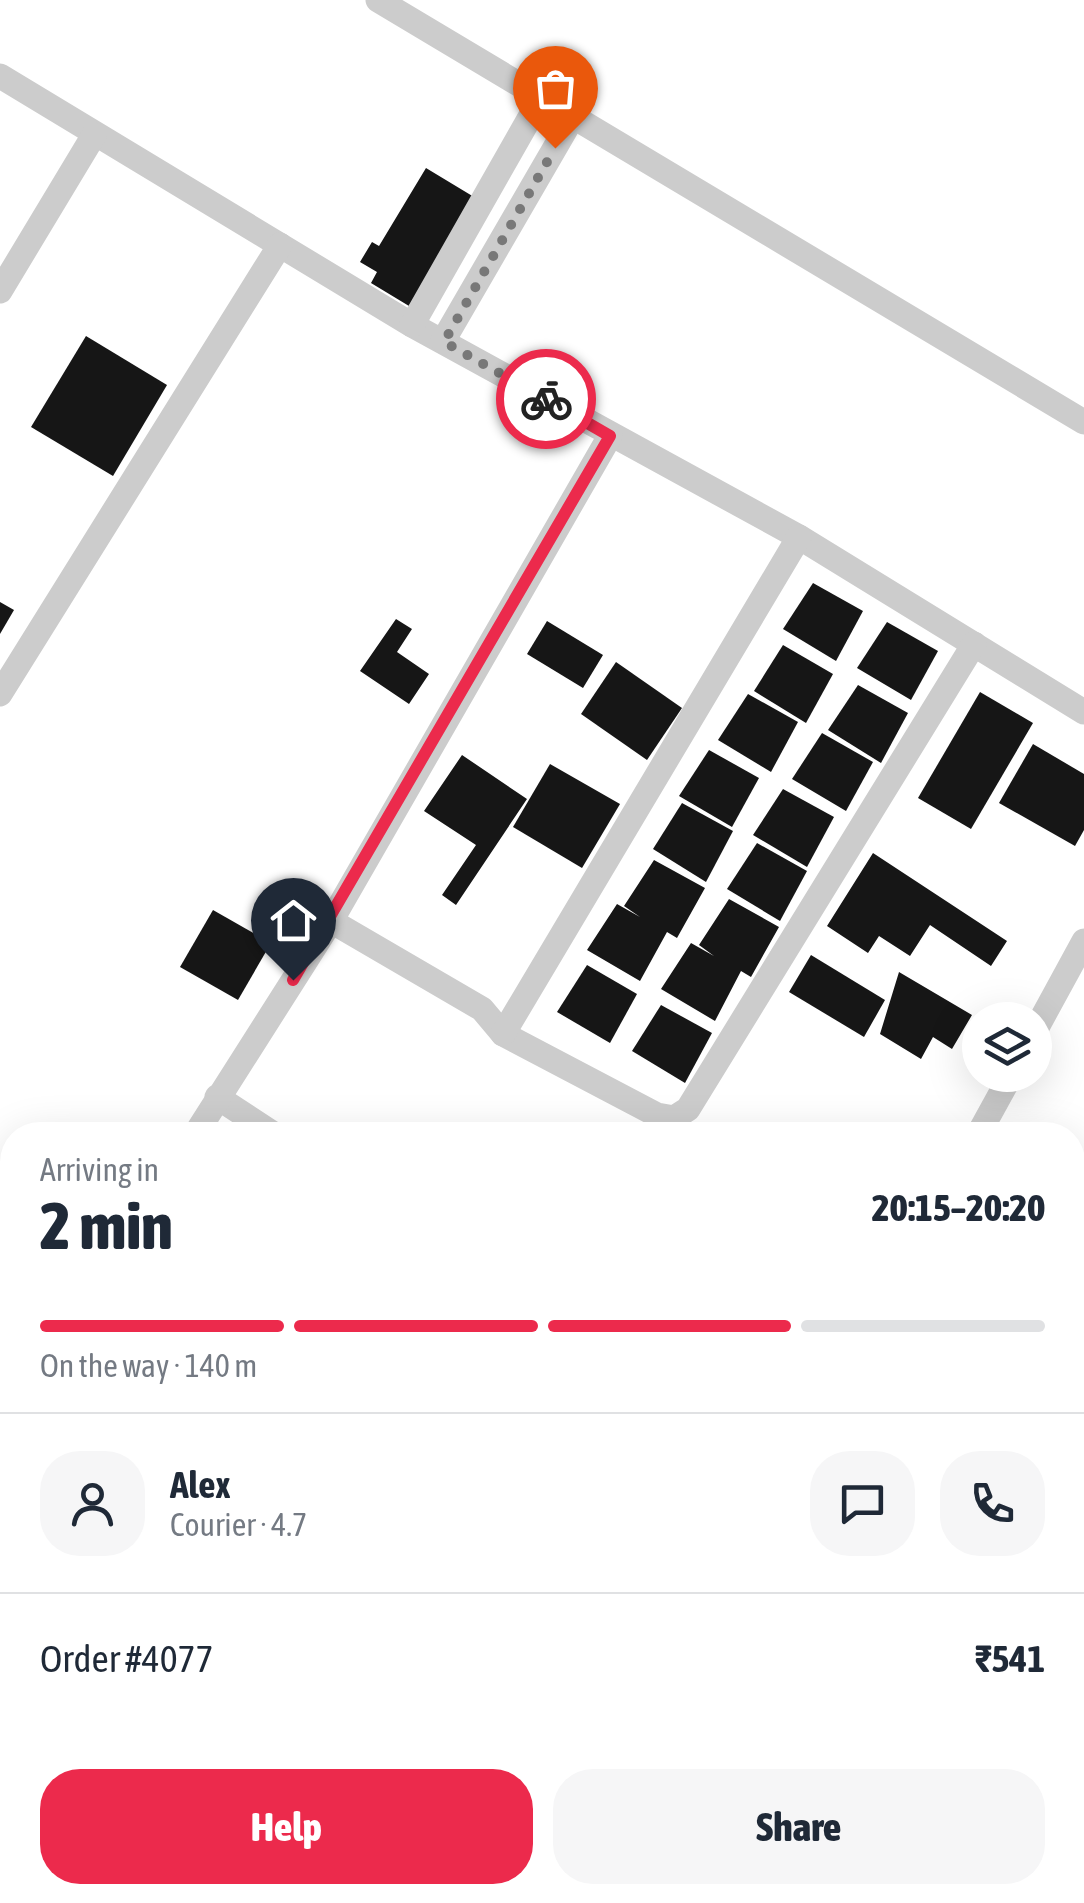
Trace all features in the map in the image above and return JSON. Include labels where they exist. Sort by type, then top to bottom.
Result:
[{"type":"street","points":[[378,0],[1084,422]]},
{"type":"street","points":[[0,76],[412,325],[799,536],[1084,712]]},
{"type":"street","points":[[412,325],[541,98]]},
{"type":"street","points":[[444,342],[574,115]]},
{"type":"street","points":[[0,291],[94,135]]},
{"type":"street","points":[[0,694],[280,244]]},
{"type":"street","points":[[203,1122],[331,921],[610,436]]},
{"type":"street","points":[[502,1034],[799,536]]},
{"type":"street","points":[[331,921],[482,1009],[502,1034],[658,1115],[674,1118],[688,1109],[974,644]]},
{"type":"street","points":[[1051,1002],[1084,941]]},
{"type":"street","points":[[985,1122],[1002,1092]]},
{"type":"street","points":[[217,1098],[255,1122]]},
{"type":"building","points":[[426,168],[474,197],[409,306],[371,283],[377,272],[360,262],[372,242],[379,246]]},
{"type":"building","points":[[86,336],[167,385],[113,476],[31,427]]},
{"type":"building","points":[[813,583],[863,611],[836,661],[783,629]]},
{"type":"building","points":[[0,602],[14,610],[0,634]]},
{"type":"building","points":[[396,619],[412,629],[397,652],[429,674],[409,704],[360,671]]},
{"type":"building","points":[[547,621],[603,655],[583,688],[527,654]]},
{"type":"building","points":[[887,622],[938,651],[911,700],[857,668]]},
{"type":"building","points":[[783,645],[833,674],[806,723],[754,691]]},
{"type":"building","points":[[616,662],[682,708],[647,760],[581,714]]},
{"type":"building","points":[[858,685],[908,713],[881,763],[828,730]]},
{"type":"building","points":[[980,692],[1033,723],[971,829],[918,798]]},
{"type":"building","points":[[748,694],[798,722],[771,772],[718,740]]},
{"type":"building","points":[[822,733],[873,762],[846,811],[792,779]]},
{"type":"building","points":[[1033,744],[1084,774],[1084,830],[1075,846],[999,803]]},
{"type":"building","points":[[709,750],[759,778],[732,827],[679,796]]},
{"type":"building","points":[[462,755],[527,799],[456,905],[442,895],[476,845],[424,811]]},
{"type":"building","points":[[550,764],[620,804],[582,868],[513,827]]},
{"type":"building","points":[[783,789],[834,817],[807,867],[753,835]]},
{"type":"building","points":[[682,803],[733,831],[706,882],[653,849]]},
{"type":"building","points":[[757,843],[807,871],[780,921],[727,889]]},
{"type":"building","points":[[873,853],[1007,941],[991,966],[930,925],[910,956],[879,936],[868,953],[827,926]]},
{"type":"building","points":[[654,860],[705,888],[677,938],[667,932],[640,981],[587,950],[617,904],[640,917],[624,906]]},
{"type":"building","points":[[729,899],[779,927],[751,977],[741,971],[715,1021],[661,989],[691,943],[714,956],[699,945]]},
{"type":"building","points":[[213,910],[271,943],[238,1000],[180,967]]},
{"type":"building","points":[[811,955],[885,1000],[864,1037],[789,992]]},
{"type":"building","points":[[587,965],[637,994],[610,1043],[557,1012]]},
{"type":"building","points":[[899,972],[962,1009],[962,1032],[952,1049],[933,1037],[921,1059],[880,1034]]},
{"type":"building","points":[[661,1005],[712,1033],[685,1083],[632,1051]]},
{"type":"way so far","points":[[546,399],[444,342],[555,148]]},
{"type":"route","points":[[293,980],[331,921],[610,436],[546,399]]}]
